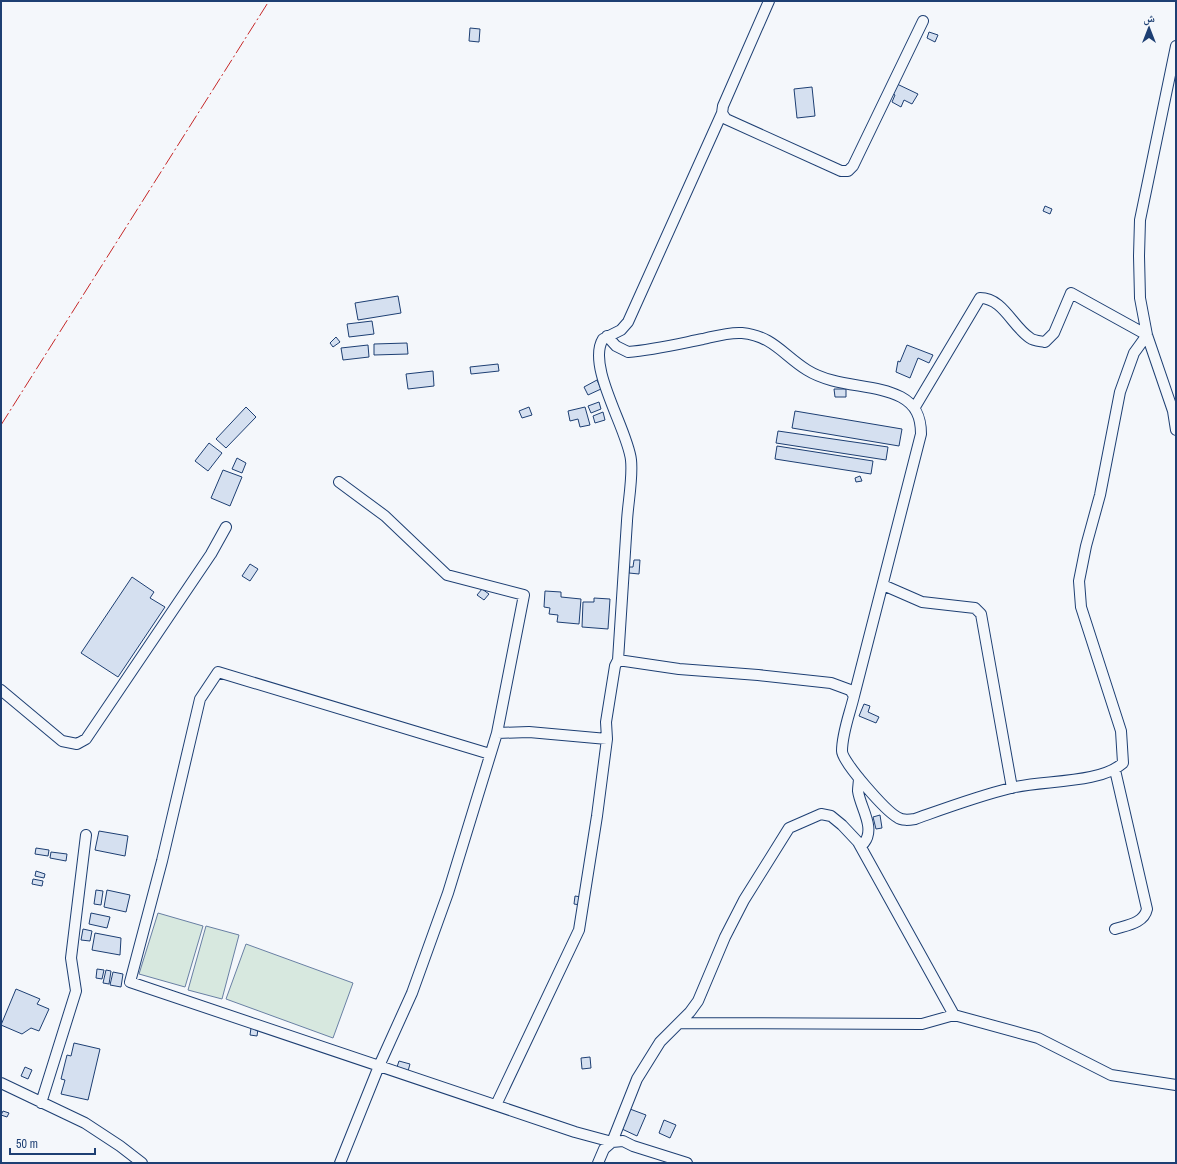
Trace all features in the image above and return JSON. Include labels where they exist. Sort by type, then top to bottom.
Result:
[{"type":"street","points":[[496,1105],[579,930],[597,816],[607,738],[606,722],[615,666],[618,660],[631,460],[622,427],[611,406],[598,360],[600,343],[607,336],[621,330],[628,322],[722,113],[723,106],[769,1]]},
{"type":"street","points":[[722,113],[726,119],[841,171],[848,171],[854,166],[923,21]]},
{"type":"street","points":[[1176,46],[1140,220],[1140,298],[1147,335],[1173,411],[1176,430]]},
{"type":"street","points":[[915,408],[980,298],[987,298],[1000,305],[1011,320],[1031,339],[1045,342],[1054,333],[1071,294],[1147,335]]},
{"type":"street","points":[[607,336],[616,346],[628,352],[722,335],[741,333],[760,336],[786,351],[808,370],[846,384],[881,390],[900,396],[915,408],[922,420],[922,434],[854,696],[842,752],[849,767],[859,778],[896,817],[904,820],[915,819],[1012,788],[1084,777],[1115,770],[1123,763],[1121,731],[1081,607],[1079,581],[1086,546],[1100,495],[1120,392],[1134,353],[1147,335]]},
{"type":"street","points":[[339,482],[385,516],[447,575],[524,596],[497,733],[448,893],[412,993],[379,1066],[340,1163]]},
{"type":"street","points":[[1,690],[62,741],[76,744],[86,739],[211,554],[226,527]]},
{"type":"street","points":[[883,586],[922,602],[975,608],[981,614],[1012,788]]},
{"type":"street","points":[[618,660],[679,669],[758,674],[831,683],[850,690],[854,696]]},
{"type":"street","points":[[490,754],[218,672],[200,699],[162,861],[130,982],[575,1132],[612,1142],[623,1141],[633,1146],[687,1163]]},
{"type":"street","points":[[497,733],[529,732],[607,738]]},
{"type":"street","points":[[1115,770],[1147,909],[1146,915],[1140,920],[1115,929]]},
{"type":"street","points":[[858,842],[864,843],[867,839],[868,831],[858,791],[859,778]]},
{"type":"street","points":[[598,1163],[604,1149],[612,1142],[637,1079],[660,1042],[698,1001],[725,937],[741,906],[789,828],[821,814],[831,816],[837,820],[858,842],[954,1015]]},
{"type":"street","points":[[41,1103],[76,991],[71,958],[86,835]]},
{"type":"street","points":[[679,1023],[922,1024],[954,1015],[1038,1038],[1111,1075],[1176,1085]]},
{"type":"street","points":[[1,1083],[85,1123],[128,1158],[142,1163]]},
{"type":"shaded area","points":[[158,913],[203,926],[185,987],[139,974]]},
{"type":"shaded area","points":[[206,926],[239,935],[222,999],[188,990]]},
{"type":"shaded area","points":[[246,944],[353,983],[333,1038],[226,999]]},
{"type":"building","points":[[470,28],[480,29],[479,42],[469,41]]},
{"type":"building","points":[[929,32],[938,35],[935,42],[927,38]]},
{"type":"building","points":[[897,84],[918,94],[912,104],[904,100],[901,107],[892,102],[895,95],[892,93]]},
{"type":"building","points":[[812,87],[815,116],[797,118],[794,89]]},
{"type":"building","points":[[1045,206],[1052,209],[1050,214],[1043,211]]},
{"type":"building","points":[[398,296],[401,313],[358,320],[355,303]]},
{"type":"building","points":[[372,321],[374,334],[349,337],[347,324]]},
{"type":"building","points":[[336,337],[340,342],[333,347],[330,343]]},
{"type":"building","points":[[407,343],[408,354],[374,355],[374,344]]},
{"type":"building","points":[[368,345],[369,357],[343,360],[341,348]]},
{"type":"building","points":[[907,345],[933,355],[929,363],[918,358],[910,378],[896,372],[898,361],[900,362]]},
{"type":"building","points":[[498,364],[499,371],[471,374],[470,367]]},
{"type":"building","points":[[433,371],[434,386],[408,389],[406,374]]},
{"type":"building","points":[[597,380],[601,389],[588,395],[584,387]]},
{"type":"building","points":[[834,389],[846,389],[846,397],[835,397]]},
{"type":"building","points":[[599,402],[601,409],[591,413],[588,406]]},
{"type":"building","points":[[246,407],[256,417],[226,448],[216,439]]},
{"type":"building","points":[[529,407],[532,415],[522,418],[519,411]]},
{"type":"building","points":[[585,407],[590,425],[580,427],[578,419],[570,421],[568,411]]},
{"type":"building","points":[[795,411],[902,429],[899,446],[792,428]]},
{"type":"building","points":[[603,412],[605,420],[595,423],[593,416]]},
{"type":"building","points":[[778,431],[888,447],[886,460],[776,443]]},
{"type":"building","points":[[209,443],[222,453],[208,471],[195,461]]},
{"type":"building","points":[[777,446],[873,461],[871,474],[775,459]]},
{"type":"building","points":[[237,458],[246,463],[242,473],[232,469]]},
{"type":"building","points":[[223,470],[242,477],[230,506],[211,498]]},
{"type":"building","points":[[860,476],[862,481],[856,482],[855,478]]},
{"type":"building","points":[[634,560],[640,560],[639,574],[629,573],[629,567],[633,567]]},
{"type":"building","points":[[250,564],[258,569],[250,581],[242,576]]},
{"type":"building","points":[[132,577],[154,592],[150,598],[165,607],[118,677],[81,653]]},
{"type":"building","points":[[482,589],[489,594],[484,600],[477,595]]},
{"type":"building","points":[[545,591],[561,592],[561,597],[581,599],[579,624],[557,622],[558,615],[549,614],[550,608],[544,607]]},
{"type":"building","points":[[594,598],[610,599],[608,629],[582,627],[583,602],[594,602]]},
{"type":"building","points":[[864,704],[870,706],[868,712],[879,717],[876,723],[859,716]]},
{"type":"building","points":[[880,815],[882,828],[876,829],[873,817]]},
{"type":"building","points":[[99,831],[128,836],[125,856],[95,850]]},
{"type":"building","points":[[36,848],[49,850],[48,856],[35,854]]},
{"type":"building","points":[[51,852],[67,854],[66,861],[50,858]]},
{"type":"building","points":[[36,871],[45,874],[44,878],[35,876]]},
{"type":"building","points":[[33,879],[43,881],[42,886],[32,884]]},
{"type":"building","points":[[96,890],[103,891],[101,905],[94,904]]},
{"type":"building","points":[[107,890],[130,895],[126,912],[104,907]]},
{"type":"building","points":[[575,896],[581,897],[580,905],[574,904]]},
{"type":"building","points":[[91,913],[110,917],[107,928],[89,924]]},
{"type":"building","points":[[83,929],[92,931],[90,941],[81,940]]},
{"type":"building","points":[[95,933],[121,938],[120,955],[92,950]]},
{"type":"building","points":[[97,969],[104,970],[102,979],[96,978]]},
{"type":"building","points":[[106,970],[111,971],[109,984],[103,983]]},
{"type":"building","points":[[113,972],[123,974],[121,987],[110,985]]},
{"type":"building","points":[[16,989],[40,999],[37,1004],[49,1009],[39,1031],[31,1028],[22,1034],[1,1025]]},
{"type":"building","points":[[251,1028],[258,1029],[257,1036],[250,1035]]},
{"type":"building","points":[[74,1043],[100,1049],[88,1100],[61,1094],[65,1080],[61,1079],[67,1055],[71,1056]]},
{"type":"building","points":[[590,1057],[591,1068],[582,1069],[581,1058]]},
{"type":"building","points":[[399,1061],[410,1064],[408,1071],[397,1067]]},
{"type":"building","points":[[25,1067],[32,1070],[28,1079],[21,1076]]},
{"type":"building","points":[[630,1109],[646,1115],[637,1136],[622,1129]]},
{"type":"building","points":[[3,1111],[9,1113],[7,1117],[1,1115]]},
{"type":"building","points":[[664,1120],[676,1125],[670,1138],[659,1133]]},
{"type":"power","points":[[1,425],[269,1]]}]
